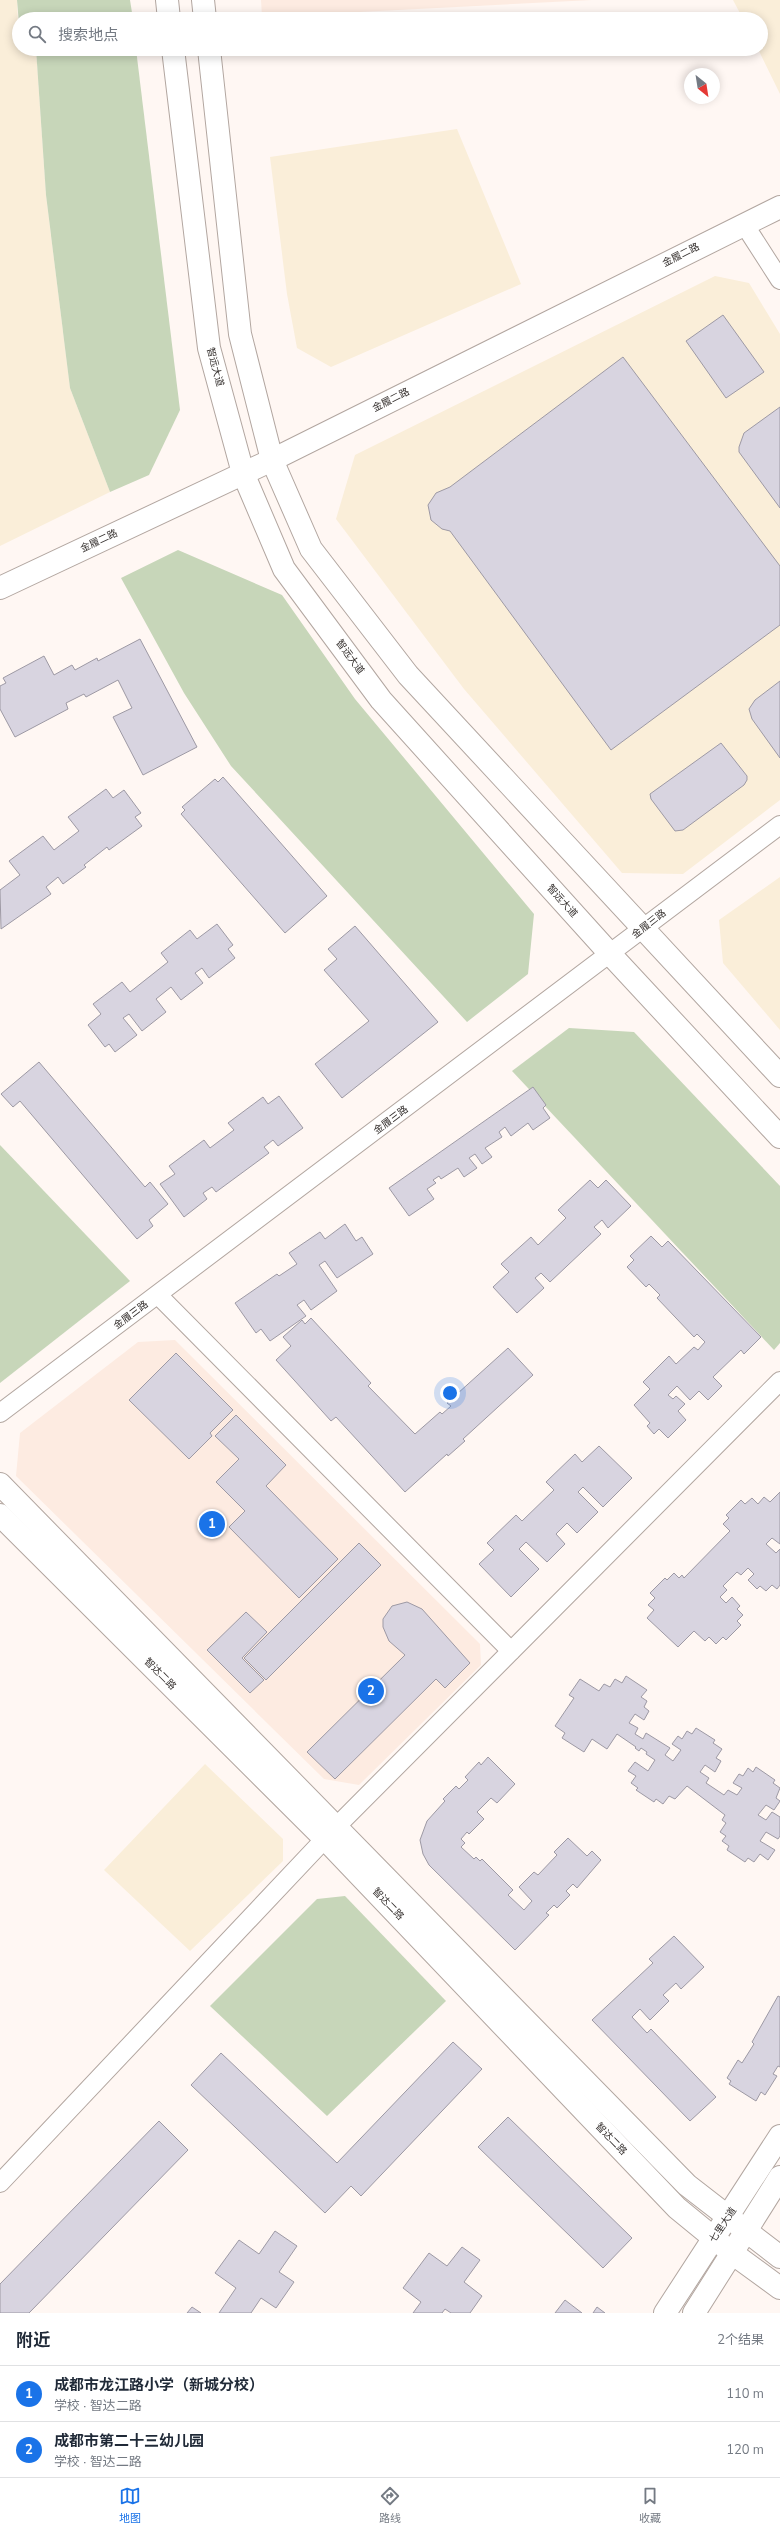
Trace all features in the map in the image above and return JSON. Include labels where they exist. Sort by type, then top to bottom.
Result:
[{"type":"street","points":[[167,0],[168,12]]},
{"type":"street","points":[[203,0],[204,12]]},
{"type":"street","name":"智远大道","points":[[173,56],[209,348],[243,473],[284,569],[381,700],[611,955],[780,1137]]},
{"type":"street","points":[[209,56],[240,334],[272,460],[311,549],[408,675],[780,1076]]},
{"type":"street","name":"金履二路","points":[[0,588],[272,460],[780,207]]},
{"type":"street","points":[[744,224],[780,280]]},
{"type":"street","name":"金履三路","points":[[0,1413],[611,955],[643,928],[780,825]]},
{"type":"street","points":[[158,1295],[511,1651]]},
{"type":"street","points":[[0,2183],[331,1833],[780,1381]]},
{"type":"street","name":"智达二路","points":[[0,1484],[331,1833],[677,2208],[732,2254],[780,2288]]},
{"type":"street","name":"智达二路","points":[[0,1515],[331,1833],[687,2185],[780,2257]]},
{"type":"street","name":"七里大道","points":[[665,2313],[780,2136]]},
{"type":"street","points":[[694,2313],[780,2177]]},
{"type":"shaded area","points":[[0,0],[17,0],[17,12],[12,12],[12,56],[36,56],[46,195],[70,388],[110,492],[0,546]]},
{"type":"shaded area","points":[[261,0],[592,0],[359,12],[262,12]]},
{"type":"shaded area","points":[[733,0],[780,0],[780,94],[761,56],[768,56],[768,12],[739,12]]},
{"type":"shaded area","points":[[457,129],[521,284],[331,367],[297,348],[287,294],[270,157]]},
{"type":"shaded area","points":[[715,276],[749,283],[780,334],[780,800],[683,874],[622,873],[464,689],[336,519],[355,455]]},
{"type":"shaded area","points":[[780,877],[780,1030],[723,963],[719,920]]},
{"type":"shaded area","points":[[175,1340],[480,1644],[481,1665],[359,1785],[324,1779],[16,1476],[20,1433],[138,1342]]},
{"type":"shaded area","points":[[205,1764],[283,1839],[283,1861],[190,1951],[104,1870]]},
{"type":"green space","points":[[17,0],[130,0],[132,12],[18,12]]},
{"type":"green space","points":[[36,56],[137,56],[180,410],[149,475],[110,492],[70,388],[46,195]]},
{"type":"green space","points":[[178,550],[282,595],[355,699],[534,914],[528,974],[467,1022],[231,766],[184,693],[121,578]]},
{"type":"green space","points":[[569,1028],[634,1032],[780,1186],[780,1343],[774,1350],[512,1071]]},
{"type":"green space","points":[[0,1145],[130,1281],[0,1383]]},
{"type":"green space","points":[[345,1896],[446,2001],[327,2116],[210,2006],[317,1899]]},
{"type":"building","points":[[723,315],[764,372],[726,398],[686,341]]},
{"type":"building","points":[[623,357],[780,566],[780,625],[611,750],[450,531],[442,529],[431,520],[428,505],[436,493],[450,487]]},
{"type":"building","points":[[780,407],[780,508],[739,452],[739,447],[744,433]]},
{"type":"building","points":[[140,639],[197,747],[143,775],[113,717],[132,708],[118,680],[86,697],[84,694],[66,703],[68,709],[15,737],[0,709],[0,686],[6,683],[3,678],[44,656],[54,675],[72,665],[75,670],[97,658],[98,661]]},
{"type":"building","points":[[780,681],[780,758],[752,719],[749,709],[755,700]]},
{"type":"building","points":[[721,743],[747,776],[747,780],[744,785],[683,830],[675,831],[651,799],[650,794]]},
{"type":"building","points":[[223,777],[327,896],[285,933],[181,814],[185,810],[182,807],[215,779],[218,782]]},
{"type":"building","points":[[106,789],[113,798],[124,790],[141,813],[135,817],[142,826],[109,850],[107,847],[84,865],[86,867],[63,884],[58,877],[46,887],[51,894],[1,929],[0,890],[20,875],[9,861],[43,836],[54,850],[79,831],[68,817]]},
{"type":"building","points":[[217,924],[233,945],[228,949],[235,958],[209,978],[202,968],[195,973],[203,983],[181,1000],[171,987],[156,999],[166,1012],[142,1031],[129,1014],[123,1018],[137,1035],[115,1052],[109,1044],[105,1047],[88,1025],[101,1014],[93,1004],[122,982],[130,992],[168,962],[161,953],[190,930],[197,939]]},
{"type":"building","points":[[355,926],[438,1022],[342,1098],[315,1064],[369,1021],[324,970],[337,959],[328,949]]},
{"type":"building","points":[[39,1062],[145,1187],[150,1182],[168,1204],[149,1220],[153,1226],[137,1239],[20,1101],[13,1107],[1,1094]]},
{"type":"building","points":[[533,1087],[546,1105],[543,1108],[550,1118],[533,1130],[528,1123],[511,1136],[505,1127],[499,1132],[502,1137],[485,1148],[492,1157],[482,1164],[475,1154],[469,1158],[477,1168],[464,1177],[458,1168],[441,1179],[439,1176],[433,1180],[436,1183],[427,1189],[434,1199],[409,1216],[389,1188]]},
{"type":"building","points":[[279,1096],[303,1128],[278,1146],[273,1140],[264,1147],[269,1153],[216,1192],[212,1187],[203,1193],[207,1199],[184,1217],[160,1184],[175,1174],[169,1166],[204,1140],[210,1148],[234,1130],[228,1123],[263,1097],[268,1104]]},
{"type":"building","points":[[590,1180],[598,1188],[606,1180],[631,1206],[608,1228],[602,1220],[594,1227],[601,1234],[550,1282],[541,1273],[535,1278],[544,1288],[517,1313],[493,1287],[509,1272],[501,1264],[531,1237],[538,1245],[566,1218],[558,1210]]},
{"type":"building","points":[[345,1224],[356,1241],[362,1237],[373,1254],[337,1278],[325,1261],[319,1265],[337,1291],[311,1310],[304,1300],[297,1305],[306,1316],[270,1341],[261,1329],[256,1333],[235,1303],[277,1274],[279,1276],[297,1264],[289,1253],[320,1232],[325,1239]]},
{"type":"building","points":[[651,1236],[662,1247],[668,1241],[761,1337],[744,1354],[741,1350],[713,1377],[722,1386],[708,1400],[699,1391],[690,1400],[677,1386],[668,1395],[673,1399],[676,1396],[685,1404],[678,1411],[686,1420],[668,1438],[659,1429],[654,1434],[647,1426],[650,1423],[634,1405],[650,1389],[643,1382],[669,1356],[676,1364],[694,1347],[698,1350],[705,1342],[697,1334],[694,1337],[657,1298],[660,1295],[649,1284],[646,1287],[627,1267],[634,1260],[630,1256]]},
{"type":"building","points":[[311,1318],[371,1383],[368,1386],[415,1434],[440,1412],[442,1414],[451,1406],[447,1403],[508,1348],[533,1375],[463,1439],[465,1441],[448,1456],[447,1454],[405,1492],[336,1417],[331,1421],[276,1360],[291,1346],[283,1337],[302,1320],[305,1324]]},
{"type":"building","points":[[176,1353],[233,1410],[210,1433],[212,1436],[189,1459],[129,1400]]},
{"type":"building","points":[[236,1415],[286,1465],[266,1486],[338,1559],[299,1598],[229,1527],[245,1511],[216,1482],[239,1459],[215,1436]]},
{"type":"building","points":[[599,1446],[632,1478],[603,1507],[583,1487],[578,1492],[598,1512],[577,1533],[567,1523],[556,1534],[565,1544],[547,1562],[526,1542],[519,1549],[539,1569],[511,1597],[479,1564],[494,1550],[487,1543],[516,1515],[522,1521],[554,1490],[546,1482],[575,1454],[582,1462]]},
{"type":"building","points":[[780,1492],[780,1544],[772,1538],[766,1544],[776,1553],[780,1549],[780,1585],[777,1589],[772,1585],[766,1591],[760,1586],[757,1589],[748,1580],[754,1574],[748,1568],[741,1575],[737,1572],[723,1586],[727,1590],[720,1597],[726,1603],[732,1597],[740,1606],[737,1609],[743,1615],[737,1621],[741,1625],[726,1640],[723,1637],[716,1644],[709,1637],[705,1641],[694,1631],[678,1647],[647,1618],[654,1610],[648,1605],[655,1598],[650,1593],[665,1578],[667,1580],[674,1573],[679,1578],[682,1575],[684,1578],[730,1531],[723,1524],[729,1518],[726,1515],[741,1500],[745,1504],[752,1498],[758,1504],[764,1497],[770,1502]]},
{"type":"building","points":[[359,1543],[381,1565],[266,1680],[244,1658]]},
{"type":"building","points":[[407,1602],[422,1609],[470,1663],[445,1688],[436,1679],[335,1779],[307,1752],[405,1655],[389,1641],[383,1627],[383,1619],[392,1606]]},
{"type":"building","points":[[246,1612],[267,1632],[242,1658],[264,1680],[250,1693],[207,1650]]},
{"type":"building","points":[[626,1676],[647,1690],[641,1697],[647,1701],[644,1707],[649,1711],[644,1720],[635,1714],[629,1723],[638,1728],[635,1734],[643,1739],[646,1733],[670,1748],[665,1755],[673,1761],[681,1750],[672,1744],[678,1736],[682,1739],[687,1731],[692,1734],[696,1728],[715,1740],[713,1743],[722,1749],[716,1758],[721,1761],[715,1772],[705,1765],[700,1772],[709,1778],[706,1783],[724,1795],[728,1790],[737,1795],[742,1788],[733,1783],[739,1774],[743,1776],[748,1768],[753,1772],[756,1767],[775,1780],[773,1783],[780,1788],[776,1798],[780,1801],[774,1810],[766,1805],[758,1815],[766,1820],[772,1812],[780,1817],[780,1836],[778,1839],[766,1832],[760,1841],[775,1850],[768,1860],[760,1854],[754,1862],[748,1858],[745,1862],[727,1850],[729,1846],[722,1841],[726,1836],[720,1832],[726,1823],[722,1820],[725,1815],[687,1786],[675,1799],[669,1796],[663,1804],[656,1799],[654,1802],[636,1790],[638,1788],[631,1783],[636,1776],[628,1771],[635,1762],[648,1771],[655,1760],[646,1754],[647,1752],[641,1748],[639,1751],[635,1748],[636,1747],[617,1734],[607,1749],[592,1739],[584,1752],[562,1738],[565,1733],[555,1726],[574,1698],[569,1695],[580,1679],[599,1691],[604,1684],[610,1687],[615,1679],[622,1683]]},
{"type":"building","points":[[488,1757],[515,1784],[497,1803],[491,1798],[477,1812],[484,1819],[469,1834],[467,1832],[461,1839],[465,1843],[461,1847],[474,1859],[476,1857],[480,1861],[482,1859],[513,1890],[508,1895],[524,1910],[532,1901],[519,1887],[534,1872],[538,1875],[557,1855],[554,1852],[568,1838],[587,1856],[592,1851],[601,1860],[577,1888],[573,1884],[566,1891],[570,1895],[557,1908],[554,1905],[546,1913],[549,1915],[515,1950],[429,1865],[423,1854],[420,1840],[427,1821],[445,1801],[443,1799],[456,1786],[459,1789],[468,1780],[465,1777],[479,1762],[481,1765]]},
{"type":"building","points":[[674,1936],[704,1967],[681,1989],[676,1983],[663,1995],[669,2001],[650,2020],[640,2009],[632,2017],[647,2033],[651,2029],[716,2097],[690,2121],[592,2020],[653,1963],[649,1959]]},
{"type":"building","points":[[778,1996],[780,1997],[780,2067],[778,2066],[773,2074],[777,2076],[765,2095],[761,2092],[756,2101],[729,2084],[731,2081],[727,2078],[738,2060],[742,2063],[754,2044],[752,2042]]},
{"type":"building","points":[[453,2042],[482,2069],[361,2196],[351,2186],[325,2213],[191,2085],[221,2053],[337,2163]]},
{"type":"building","points":[[508,2117],[632,2238],[603,2268],[478,2147]]},
{"type":"building","points":[[159,2121],[188,2150],[29,2313],[0,2313],[0,2284]]},
{"type":"building","points":[[275,2231],[297,2246],[279,2272],[294,2282],[276,2308],[261,2298],[251,2313],[219,2313],[236,2288],[215,2273],[239,2240],[259,2254]]},
{"type":"building","points":[[462,2247],[480,2260],[464,2282],[482,2296],[470,2313],[451,2313],[445,2309],[442,2313],[413,2313],[421,2302],[403,2288],[429,2253],[447,2266]]},
{"type":"building","points":[[565,2300],[582,2313],[555,2313]]},
{"type":"building","points":[[192,2307],[201,2313],[187,2313]]},
{"type":"building","points":[[597,2307],[605,2313],[593,2313]]},
{"type":"place","name":"成都市龙江路小学（新城分校）","points":[[212,1524]]},
{"type":"place","name":"成都市第二十三幼儿园","points":[[371,1691]]}]
